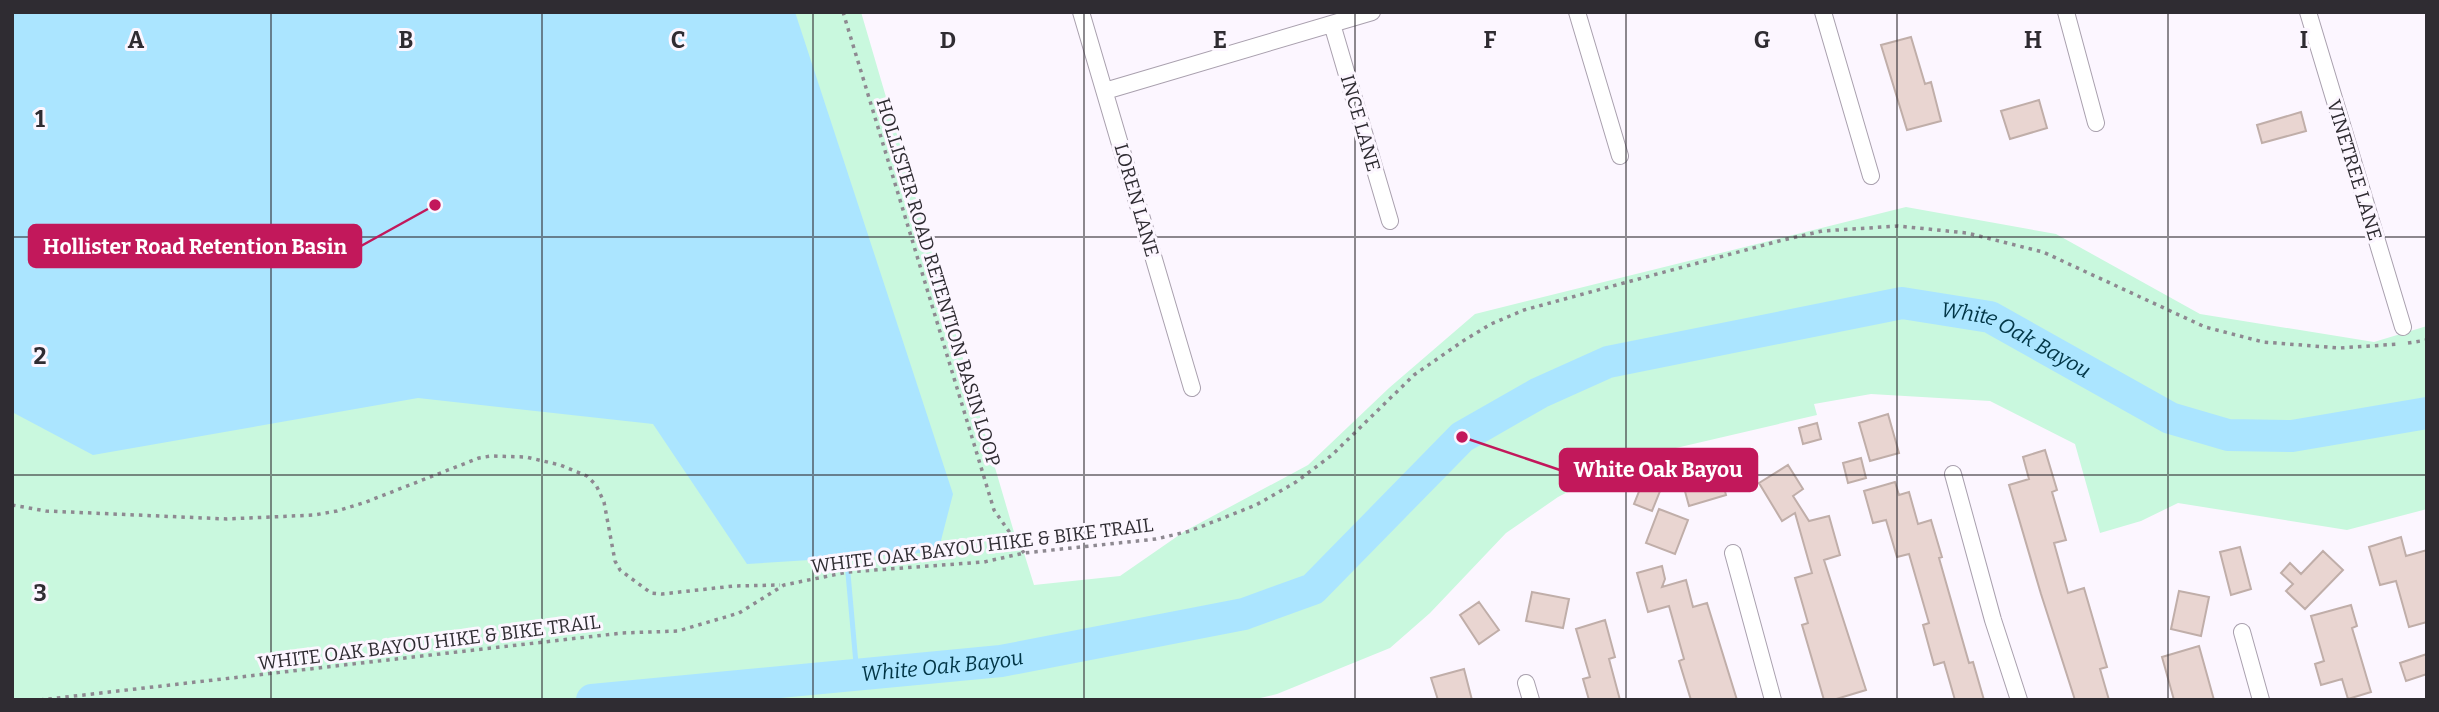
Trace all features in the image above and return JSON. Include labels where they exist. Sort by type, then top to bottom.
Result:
[{"type":"street","name":"LOREN LANE","points":[[1081,12],[1192,388]]},
{"type":"street","points":[[1105,91],[1372,12]]},
{"type":"street","points":[[1577,12],[1619,156]]},
{"type":"street","points":[[1823,12],[1871,176]]},
{"type":"street","points":[[2066,12],[2096,123]]},
{"type":"street","name":"VINETREE LANE","points":[[2308,12],[2403,327]]},
{"type":"street","name":"INCE LANE","points":[[1332,24],[1390,221]]},
{"type":"street","points":[[1953,474],[1993,620],[2019,700]]},
{"type":"street","points":[[1733,553],[1773,700]]},
{"type":"street","points":[[2242,632],[2261,700]]},
{"type":"street","points":[[1526,683],[1531,700]]},
{"type":"path","name":"HOLLISTER ROAD RETENTION BASIN LOOP","points":[[843,12],[994,510],[1024,553]]},
{"type":"path","name":"WHITE OAK BAYOU HIKE & BIKE TRAIL","points":[[40,700],[609,635],[678,631],[739,612],[784,585],[848,572],[984,562],[1024,553],[1156,540],[1234,515],[1276,494],[1314,470],[1414,375],[1491,324],[1524,310],[1822,232],[1898,226],[1932,228],[1997,239],[2043,252],[2204,327],[2263,342],[2339,348],[2427,340]]},
{"type":"path","points":[[12,505],[46,510],[227,519],[314,515],[366,502],[478,458],[512,456],[560,465],[587,476],[596,485],[604,502],[615,561],[620,570],[652,593],[784,585]]},
{"type":"green space","points":[[12,12],[861,12],[1016,539],[1024,553],[1034,585],[1120,576],[1185,531],[1308,465],[1389,388],[1475,314],[1906,207],[2056,234],[2200,314],[2374,342],[2427,326],[2427,509],[2347,530],[2178,503],[2141,521],[2100,533],[2075,444],[1990,401],[1871,394],[1814,404],[1817,415],[1633,458],[1558,497],[1506,533],[1430,613],[1390,648],[1277,694],[1252,700],[12,700]]},
{"type":"water","points":[[12,12],[795,12],[953,494],[938,552],[747,564],[653,424],[418,398],[93,455],[12,412]]},
{"type":"building","points":[[1911,37],[1925,84],[1931,82],[1941,121],[1907,130],[1881,45]]},
{"type":"building","points":[[2039,100],[2047,128],[2010,139],[2001,111]]},
{"type":"building","points":[[2301,112],[2306,131],[2262,143],[2257,125]]},
{"type":"building","points":[[1888,414],[1899,453],[1870,461],[1859,423]]},
{"type":"building","points":[[1817,423],[1821,439],[1803,444],[1799,428]]},
{"type":"building","points":[[2045,450],[2057,490],[2052,492],[2066,540],[2054,543],[2068,593],[2084,588],[2107,667],[2100,669],[2109,700],[2075,700],[2009,485],[2029,479],[2023,457]]},
{"type":"building","points":[[1861,458],[1866,478],[1848,483],[1843,463]]},
{"type":"building","points":[[1717,462],[1726,495],[1689,506],[1680,473]]},
{"type":"building","points":[[1788,465],[1803,489],[1793,496],[1809,521],[1829,516],[1840,555],[1824,560],[1866,690],[1833,700],[1824,700],[1802,625],[1808,623],[1795,578],[1812,573],[1795,513],[1782,521],[1759,483]]},
{"type":"building","points":[[1895,482],[1899,495],[1909,492],[1918,524],[1931,520],[1969,663],[1973,662],[1984,700],[1955,700],[1944,662],[1934,665],[1923,625],[1929,623],[1909,554],[1897,557],[1886,520],[1873,523],[1864,491]]},
{"type":"building","points":[[1642,484],[1660,491],[1652,511],[1634,504]]},
{"type":"building","points":[[1659,509],[1688,520],[1675,554],[1646,543]]},
{"type":"building","points":[[2401,537],[2406,556],[2427,550],[2427,622],[2409,627],[2396,581],[2380,585],[2369,547]]},
{"type":"building","points":[[2240,547],[2251,589],[2231,595],[2220,552]]},
{"type":"building","points":[[2323,551],[2343,570],[2305,609],[2286,591],[2293,584],[2281,573],[2290,563],[2301,574]]},
{"type":"building","points":[[1662,566],[1665,579],[1662,587],[1686,580],[1693,607],[1707,603],[1737,700],[1691,700],[1679,661],[1684,659],[1669,606],[1648,612],[1637,573]]},
{"type":"building","points":[[2179,591],[2209,597],[2201,636],[2171,629]]},
{"type":"building","points":[[1532,592],[1569,599],[1563,628],[1526,621]]},
{"type":"building","points":[[1479,602],[1499,630],[1479,644],[1460,615]]},
{"type":"building","points":[[2351,605],[2357,626],[2352,628],[2371,692],[2348,699],[2342,679],[2321,685],[2315,664],[2324,661],[2311,616]]},
{"type":"building","points":[[1605,620],[1615,657],[1609,659],[1620,700],[1589,700],[1583,679],[1590,677],[1576,629]]},
{"type":"building","points":[[2199,646],[2214,700],[2174,700],[2162,657]]},
{"type":"building","points":[[2427,654],[2427,674],[2406,681],[2400,663]]},
{"type":"building","points":[[1464,669],[1472,700],[1438,700],[1431,678]]},
{"type":"waterway","name":"White Oak Bayou","points":[[592,700],[1001,661],[1244,614],[1313,589],[1462,437],[1539,393],[1608,362],[1902,303],[1990,317],[2170,418],[2228,435],[2292,436],[2427,413]]},
{"type":"waterway","points":[[846,551],[857,675]]},
{"type":"place","name":"Hollister Road Retention Basin","points":[[435,205]]},
{"type":"place","name":"White Oak Bayou","points":[[1462,437]]}]
